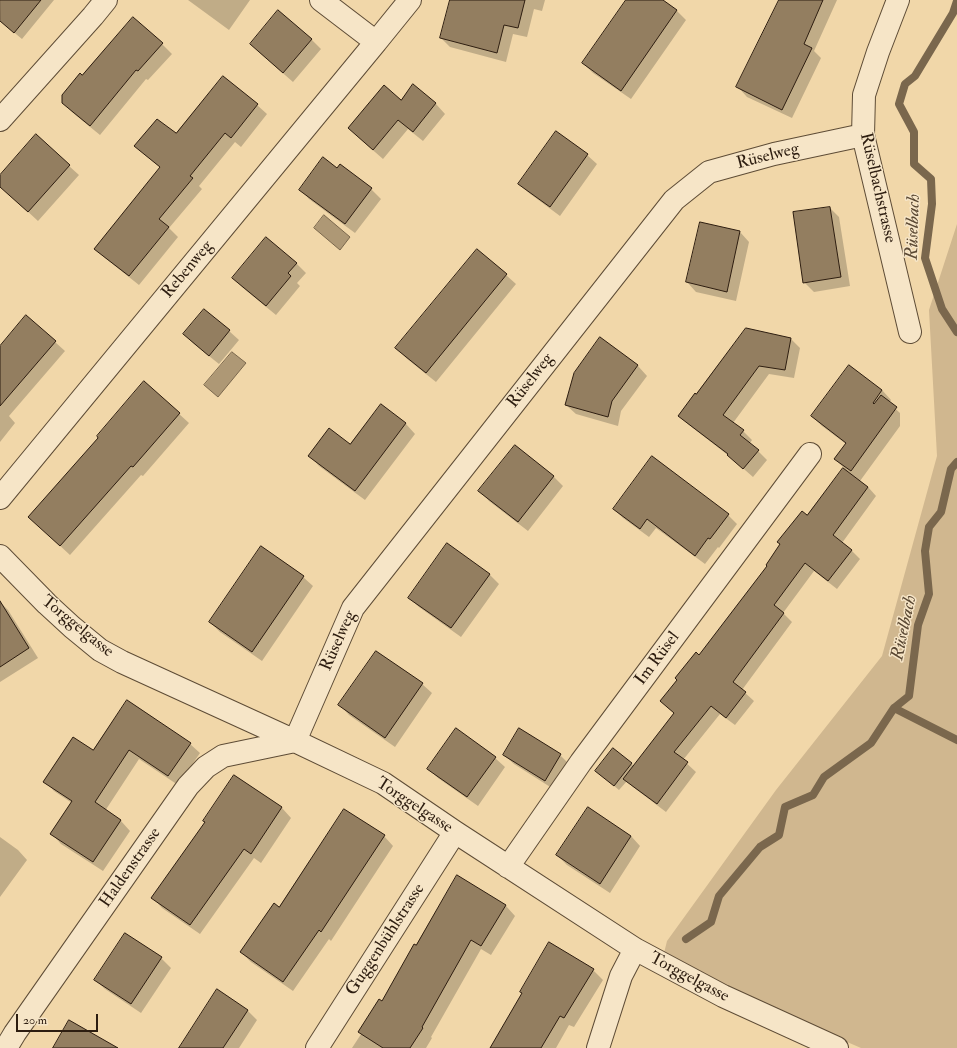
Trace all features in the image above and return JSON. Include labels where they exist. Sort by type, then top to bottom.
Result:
[{"type":"street","points":[[0,120],[106,0]]},
{"type":"street","points":[[321,0],[376,42]]},
{"type":"street","name":"Rebenweg","points":[[0,498],[410,0]]},
{"type":"street","name":"Rüselbachstrasse","points":[[898,0],[878,52],[864,95],[863,135],[910,332]]},
{"type":"street","name":"Rüselweg","points":[[295,741],[353,608],[674,200],[709,172],[774,154],[863,135]]},
{"type":"street","name":"Im Rüsel","points":[[508,867],[581,762],[810,454]]},
{"type":"street","name":"Torggelgasse","points":[[0,556],[52,609],[100,650],[122,662],[383,783],[635,950],[723,996],[838,1048]]},
{"type":"street","name":"Haldenstrasse","points":[[6,1048],[188,786],[206,767],[223,756],[295,741]]},
{"type":"street","name":"Guggenbühlstrasse","points":[[317,1048],[455,832]]},
{"type":"street","points":[[598,1048],[621,976],[635,950]]},
{"type":"shaded area","points":[[324,215],[350,237],[340,250],[314,228]]},
{"type":"shaded area","points":[[957,224],[957,1048],[861,1048],[743,997],[664,953],[667,941],[776,790],[882,656],[937,456],[929,310]]},
{"type":"shaded area","points":[[232,352],[246,363],[218,397],[204,385]]},
{"type":"building","points":[[0,0],[41,0],[14,33],[0,21]]},
{"type":"building","points":[[450,0],[525,0],[518,28],[504,25],[497,53],[440,38]]},
{"type":"building","points":[[626,0],[663,0],[677,10],[621,91],[582,63]]},
{"type":"building","points":[[779,0],[823,0],[804,44],[812,48],[782,110],[736,87]]},
{"type":"building","points":[[278,10],[312,39],[283,73],[250,44]]},
{"type":"building","points":[[133,17],[163,43],[138,71],[136,70],[90,126],[62,103],[62,95],[80,73],[82,75]]},
{"type":"building","points":[[223,76],[258,104],[231,138],[225,133],[190,176],[193,178],[159,219],[169,227],[129,276],[94,249],[160,167],[134,146],[157,119],[176,133]]},
{"type":"building","points":[[413,84],[436,103],[413,132],[398,120],[373,150],[348,128],[384,85],[401,100]]},
{"type":"building","points":[[556,131],[588,154],[550,207],[518,184]]},
{"type":"building","points":[[36,134],[70,165],[28,212],[0,187],[0,175]]},
{"type":"building","points":[[323,157],[337,168],[340,164],[372,188],[345,224],[299,190]]},
{"type":"building","points":[[830,207],[841,277],[803,283],[793,212]]},
{"type":"building","points":[[700,222],[740,231],[727,292],[686,282]]},
{"type":"building","points":[[266,237],[297,263],[288,273],[291,276],[266,306],[232,278]]},
{"type":"building","points":[[477,249],[507,274],[426,373],[395,348]]},
{"type":"building","points":[[204,309],[230,330],[209,356],[183,334]]},
{"type":"building","points":[[26,315],[56,341],[0,406],[0,346]]},
{"type":"building","points":[[746,328],[791,338],[785,370],[759,366],[723,415],[744,430],[740,435],[759,450],[743,469],[727,455],[728,454],[678,416]]},
{"type":"building","points":[[600,337],[638,365],[612,401],[608,417],[565,405],[574,373]]},
{"type":"building","points":[[849,365],[882,390],[873,403],[874,404],[881,395],[897,407],[851,471],[834,459],[846,443],[811,416]]},
{"type":"building","points":[[144,381],[180,413],[133,467],[131,466],[60,546],[28,517],[98,438],[97,436]]},
{"type":"building","points":[[381,404],[406,423],[355,491],[308,456],[329,428],[350,444]]},
{"type":"building","points":[[515,445],[554,476],[518,522],[478,491]]},
{"type":"building","points":[[652,456],[729,514],[710,539],[708,538],[695,556],[647,519],[640,529],[613,509]]},
{"type":"building","points":[[843,468],[868,487],[833,535],[852,550],[828,581],[805,563],[774,605],[784,613],[733,682],[746,692],[726,718],[711,706],[674,752],[688,762],[657,804],[623,779],[674,713],[660,701],[677,680],[675,678],[696,652],[699,655],[767,566],[766,565],[780,544],[777,542],[802,511],[807,515]]},
{"type":"building","points":[[447,543],[490,574],[451,628],[408,598]]},
{"type":"building","points":[[261,546],[304,576],[252,652],[209,622]]},
{"type":"building","points":[[0,601],[29,648],[0,667]]},
{"type":"building","points":[[376,651],[423,683],[385,738],[338,705]]},
{"type":"building","points":[[127,700],[191,743],[168,776],[129,750],[95,802],[121,820],[93,862],[50,834],[72,801],[43,782],[73,737],[93,750]]},
{"type":"building","points":[[456,728],[496,757],[467,797],[427,769]]},
{"type":"building","points":[[519,728],[561,754],[545,781],[503,755]]},
{"type":"building","points":[[613,748],[632,763],[614,786],[595,771]]},
{"type":"building","points":[[234,775],[282,807],[251,854],[244,849],[190,925],[151,898],[205,822],[203,821]]},
{"type":"building","points":[[588,807],[631,836],[600,884],[556,855]]},
{"type":"building","points":[[344,809],[385,835],[321,932],[319,930],[283,982],[240,952],[274,903],[279,907]]},
{"type":"building","points":[[457,875],[506,905],[481,946],[471,940],[422,1027],[423,1028],[410,1048],[383,1048],[358,1032],[379,999],[382,1001],[414,944],[416,945]]},
{"type":"building","points":[[125,933],[162,957],[131,1004],[94,980]]},
{"type":"building","points":[[549,942],[594,969],[564,1018],[560,1016],[541,1048],[490,1048],[522,993],[520,992]]},
{"type":"building","points":[[217,989],[248,1010],[223,1048],[179,1048]]},
{"type":"building","points":[[69,1020],[118,1048],[53,1048]]},
{"type":"waterway","name":"Rüselbach","points":[[957,1],[953,13],[915,76],[905,84],[899,104],[914,132],[914,164],[931,179],[932,204],[925,258],[942,309],[957,332]]},
{"type":"waterway","name":"Rüselbach","points":[[957,462],[951,469],[941,512],[929,527],[925,551],[929,594],[918,625],[909,696],[894,708],[957,740]]},
{"type":"waterway","points":[[686,939],[711,922],[719,896],[760,847],[779,835],[785,807],[813,795],[824,777],[871,743],[894,708]]}]
